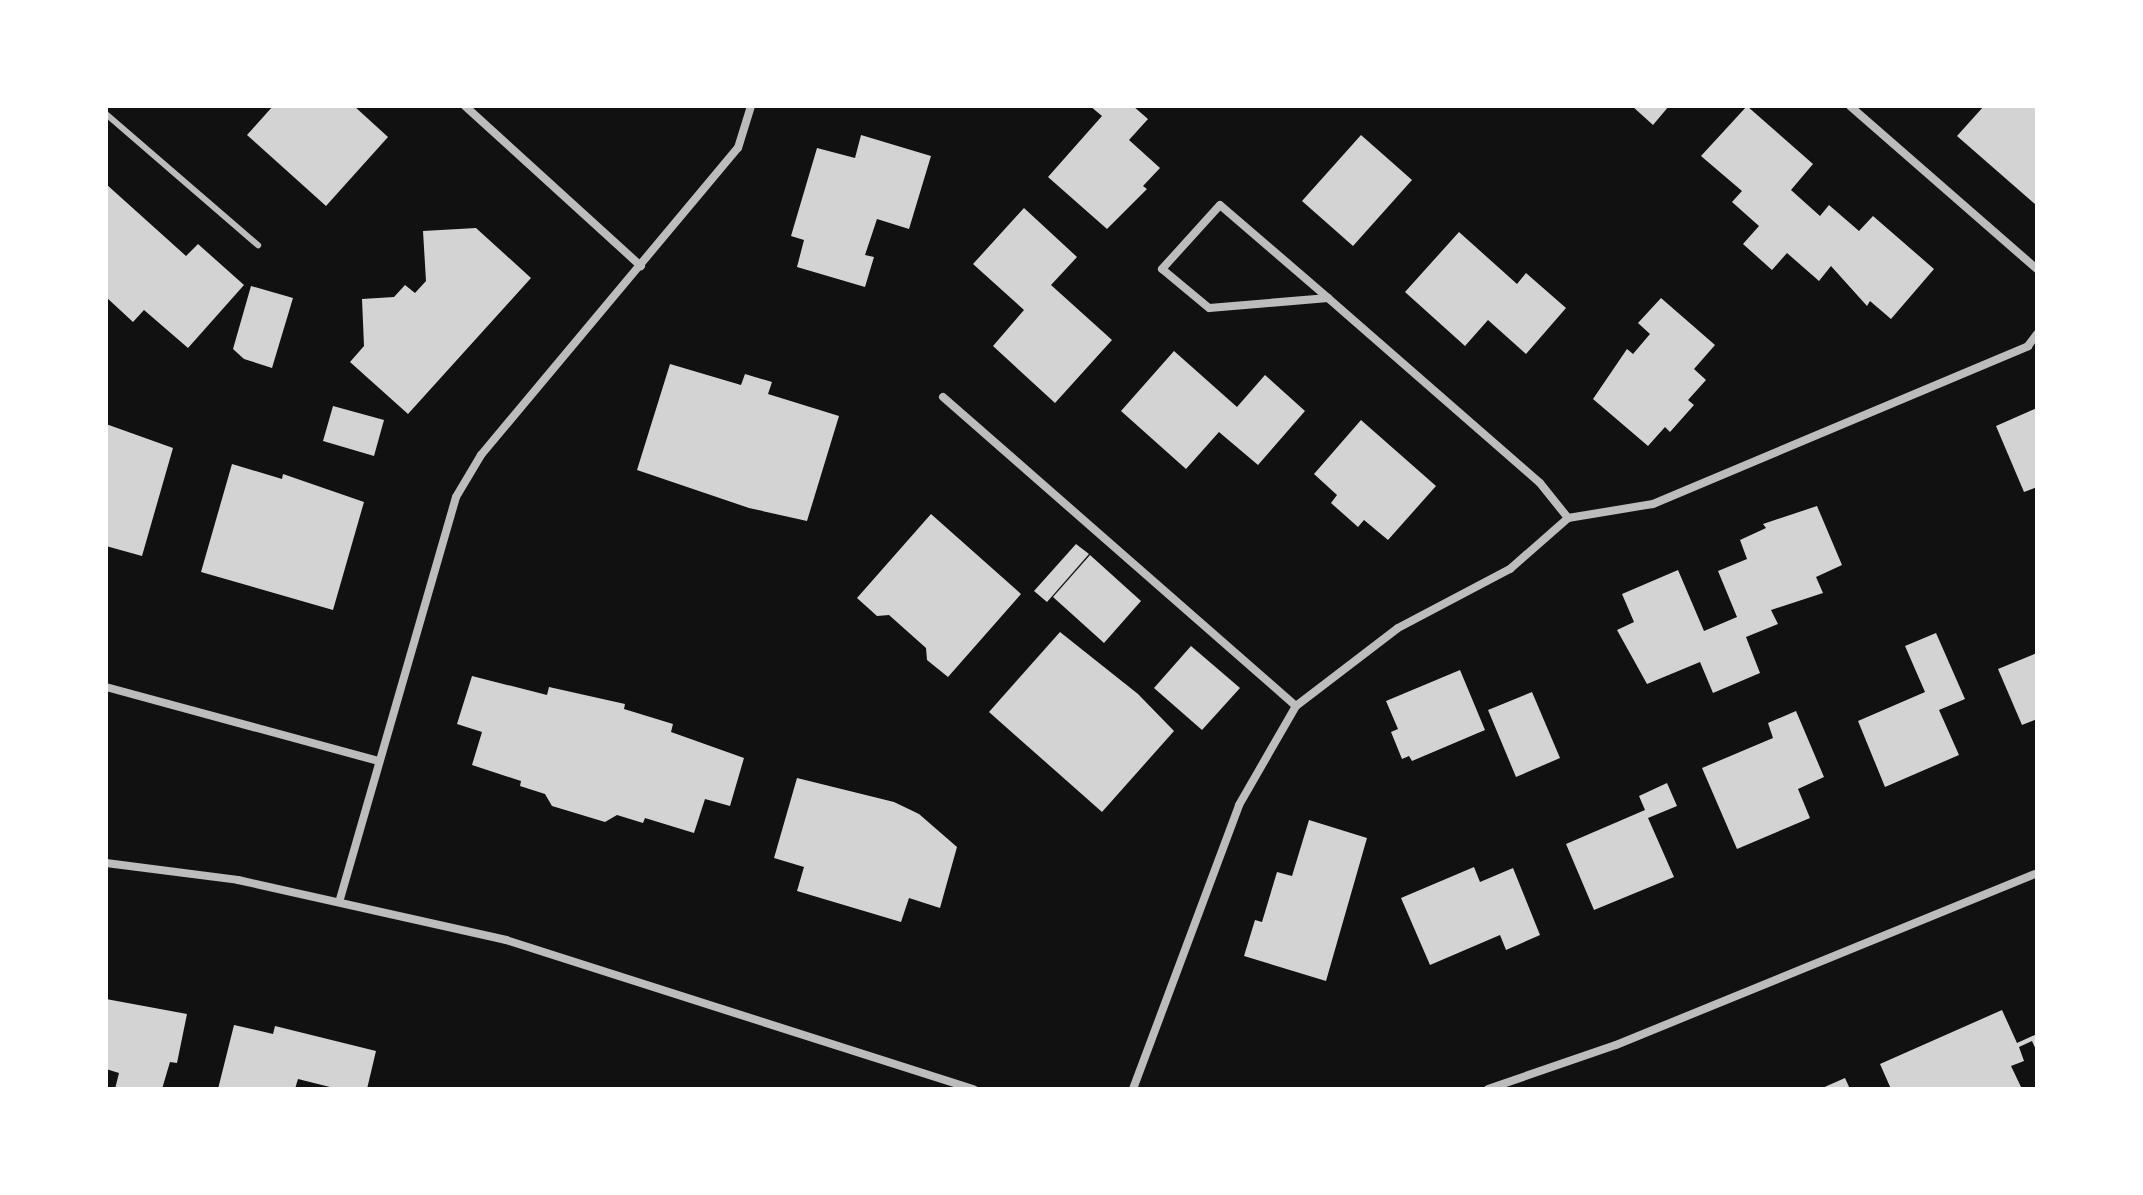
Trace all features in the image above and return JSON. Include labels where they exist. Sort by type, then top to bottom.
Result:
[{"type":"street","points":[[465,106],[641,266]]},
{"type":"street","points":[[340,899],[456,497],[481,455],[738,148],[751,106]]},
{"type":"street","points":[[1850,106],[2037,269]]},
{"type":"street","points":[[1328,298],[1209,308],[1162,269],[1220,205],[1328,298],[1540,483],[1568,518]]},
{"type":"street","points":[[1133,1089],[1239,805],[1296,706],[1398,628],[1510,569],[1568,518],[1653,504],[2028,346],[2037,334]]},
{"type":"street","points":[[943,397],[1296,706]]},
{"type":"street","points":[[106,687],[378,761]]},
{"type":"street","points":[[106,863],[340,899],[506,940],[974,1089]]},
{"type":"street","points":[[1488,1089],[1616,1045],[2037,873]]},
{"type":"lane","points":[[106,114],[258,245]]},
{"type":"building","points":[[273,106],[354,106],[388,137],[326,206],[247,135]]},
{"type":"building","points":[[1090,106],[1133,106],[1148,119],[1129,140],[1160,168],[1143,186],[1147,189],[1107,229],[1048,177],[1102,116]]},
{"type":"building","points":[[1632,106],[1669,106],[1653,125]]},
{"type":"building","points":[[1747,106],[1813,164],[1791,190],[1820,216],[1829,205],[1859,231],[1873,216],[1934,269],[1891,319],[1870,301],[1867,306],[1831,266],[1819,281],[1787,253],[1772,270],[1743,244],[1759,226],[1732,202],[1742,191],[1701,156]]},
{"type":"building","points":[[1984,106],[2037,106],[2035,204],[1957,136]]},
{"type":"building","points":[[861,135],[931,156],[909,229],[877,219],[865,255],[874,257],[865,287],[797,267],[804,240],[791,236],[817,148],[855,158]]},
{"type":"building","points":[[1361,135],[1412,180],[1353,246],[1302,201]]},
{"type":"building","points":[[106,184],[186,256],[198,244],[244,285],[188,348],[144,310],[133,322],[106,297]]},
{"type":"building","points":[[1024,208],[1077,257],[1051,285],[1112,340],[1055,403],[993,346],[1024,310],[973,264]]},
{"type":"building","points":[[476,228],[531,278],[408,414],[350,362],[364,346],[362,299],[394,297],[405,285],[415,293],[426,281],[423,231]]},
{"type":"building","points":[[1459,232],[1517,284],[1526,273],[1566,308],[1526,354],[1488,320],[1465,346],[1405,292]]},
{"type":"building","points":[[251,286],[293,298],[272,368],[244,359],[233,349]]},
{"type":"building","points":[[1661,298],[1715,345],[1694,369],[1706,380],[1688,400],[1694,405],[1670,432],[1665,427],[1648,446],[1593,399],[1627,349],[1633,354],[1650,334],[1638,323]]},
{"type":"building","points":[[1174,351],[1237,407],[1265,375],[1305,411],[1258,465],[1219,432],[1186,469],[1121,411]]},
{"type":"building","points":[[670,364],[741,385],[745,374],[772,382],[768,394],[839,416],[807,521],[749,508],[637,470]]},
{"type":"building","points":[[333,406],[384,420],[374,456],[323,441]]},
{"type":"building","points":[[2037,408],[2037,487],[2024,492],[1996,426]]},
{"type":"building","points":[[1361,420],[1436,486],[1388,540],[1364,520],[1358,527],[1331,503],[1337,495],[1314,474]]},
{"type":"building","points":[[106,424],[173,448],[142,556],[106,546]]},
{"type":"building","points":[[232,464],[282,479],[283,474],[364,502],[333,610],[201,572]]},
{"type":"building","points":[[1817,506],[1842,565],[1816,577],[1823,593],[1771,610],[1778,624],[1746,637],[1760,673],[1713,693],[1700,662],[1647,684],[1617,630],[1634,622],[1622,594],[1678,570],[1704,631],[1737,617],[1718,571],[1747,559],[1740,540],[1766,528],[1763,524]]},
{"type":"building","points":[[931,514],[1021,594],[948,677],[927,660],[926,648],[889,615],[877,616],[857,598]]},
{"type":"building","points":[[1076,544],[1089,554],[1047,602],[1034,591]]},
{"type":"building","points":[[1090,555],[1141,601],[1104,643],[1053,597]]},
{"type":"building","points":[[1060,632],[1138,694],[1174,731],[1102,812],[989,712]]},
{"type":"building","points":[[1936,633],[1965,699],[1939,710],[1959,755],[1885,787],[1858,721],[1925,692],[1905,646]]},
{"type":"building","points":[[1191,646],[1240,688],[1202,730],[1154,688]]},
{"type":"building","points":[[2037,653],[2037,719],[2022,725],[1998,669]]},
{"type":"building","points":[[1460,670],[1485,730],[1412,761],[1409,756],[1402,759],[1391,732],[1398,729],[1386,701]]},
{"type":"building","points":[[472,676],[547,695],[549,687],[625,704],[624,709],[673,724],[671,732],[744,758],[730,806],[705,799],[694,833],[645,818],[643,823],[617,815],[605,822],[552,806],[545,794],[520,786],[521,781],[472,765],[482,732],[457,724]]},
{"type":"building","points":[[1532,692],[1560,758],[1516,777],[1488,710]]},
{"type":"building","points":[[1796,711],[1824,777],[1798,789],[1810,818],[1737,849],[1702,768],[1773,738],[1768,723]]},
{"type":"building","points":[[797,778],[894,802],[919,814],[957,847],[940,908],[909,898],[901,922],[797,891],[804,867],[774,858]]},
{"type":"building","points":[[1667,783],[1677,806],[1648,818],[1674,877],[1594,910],[1566,844],[1645,810],[1639,796]]},
{"type":"building","points":[[1309,820],[1367,838],[1326,981],[1244,956],[1255,920],[1262,922],[1277,872],[1292,876]]},
{"type":"building","points":[[1474,867],[1480,882],[1513,868],[1540,935],[1506,950],[1500,935],[1430,965],[1401,898]]},
{"type":"building","points":[[106,999],[187,1014],[177,1063],[170,1062],[162,1089],[115,1089],[119,1073],[106,1069]]},
{"type":"building","points":[[2002,1010],[2017,1043],[2037,1034],[2037,1052],[2032,1041],[2019,1047],[2024,1061],[2011,1066],[2022,1089],[1891,1089],[1880,1064]]},
{"type":"building","points":[[234,1025],[273,1034],[275,1026],[376,1051],[367,1089],[338,1089],[298,1079],[295,1089],[218,1089]]},
{"type":"building","points":[[1845,1078],[1850,1089],[1820,1089]]}]
